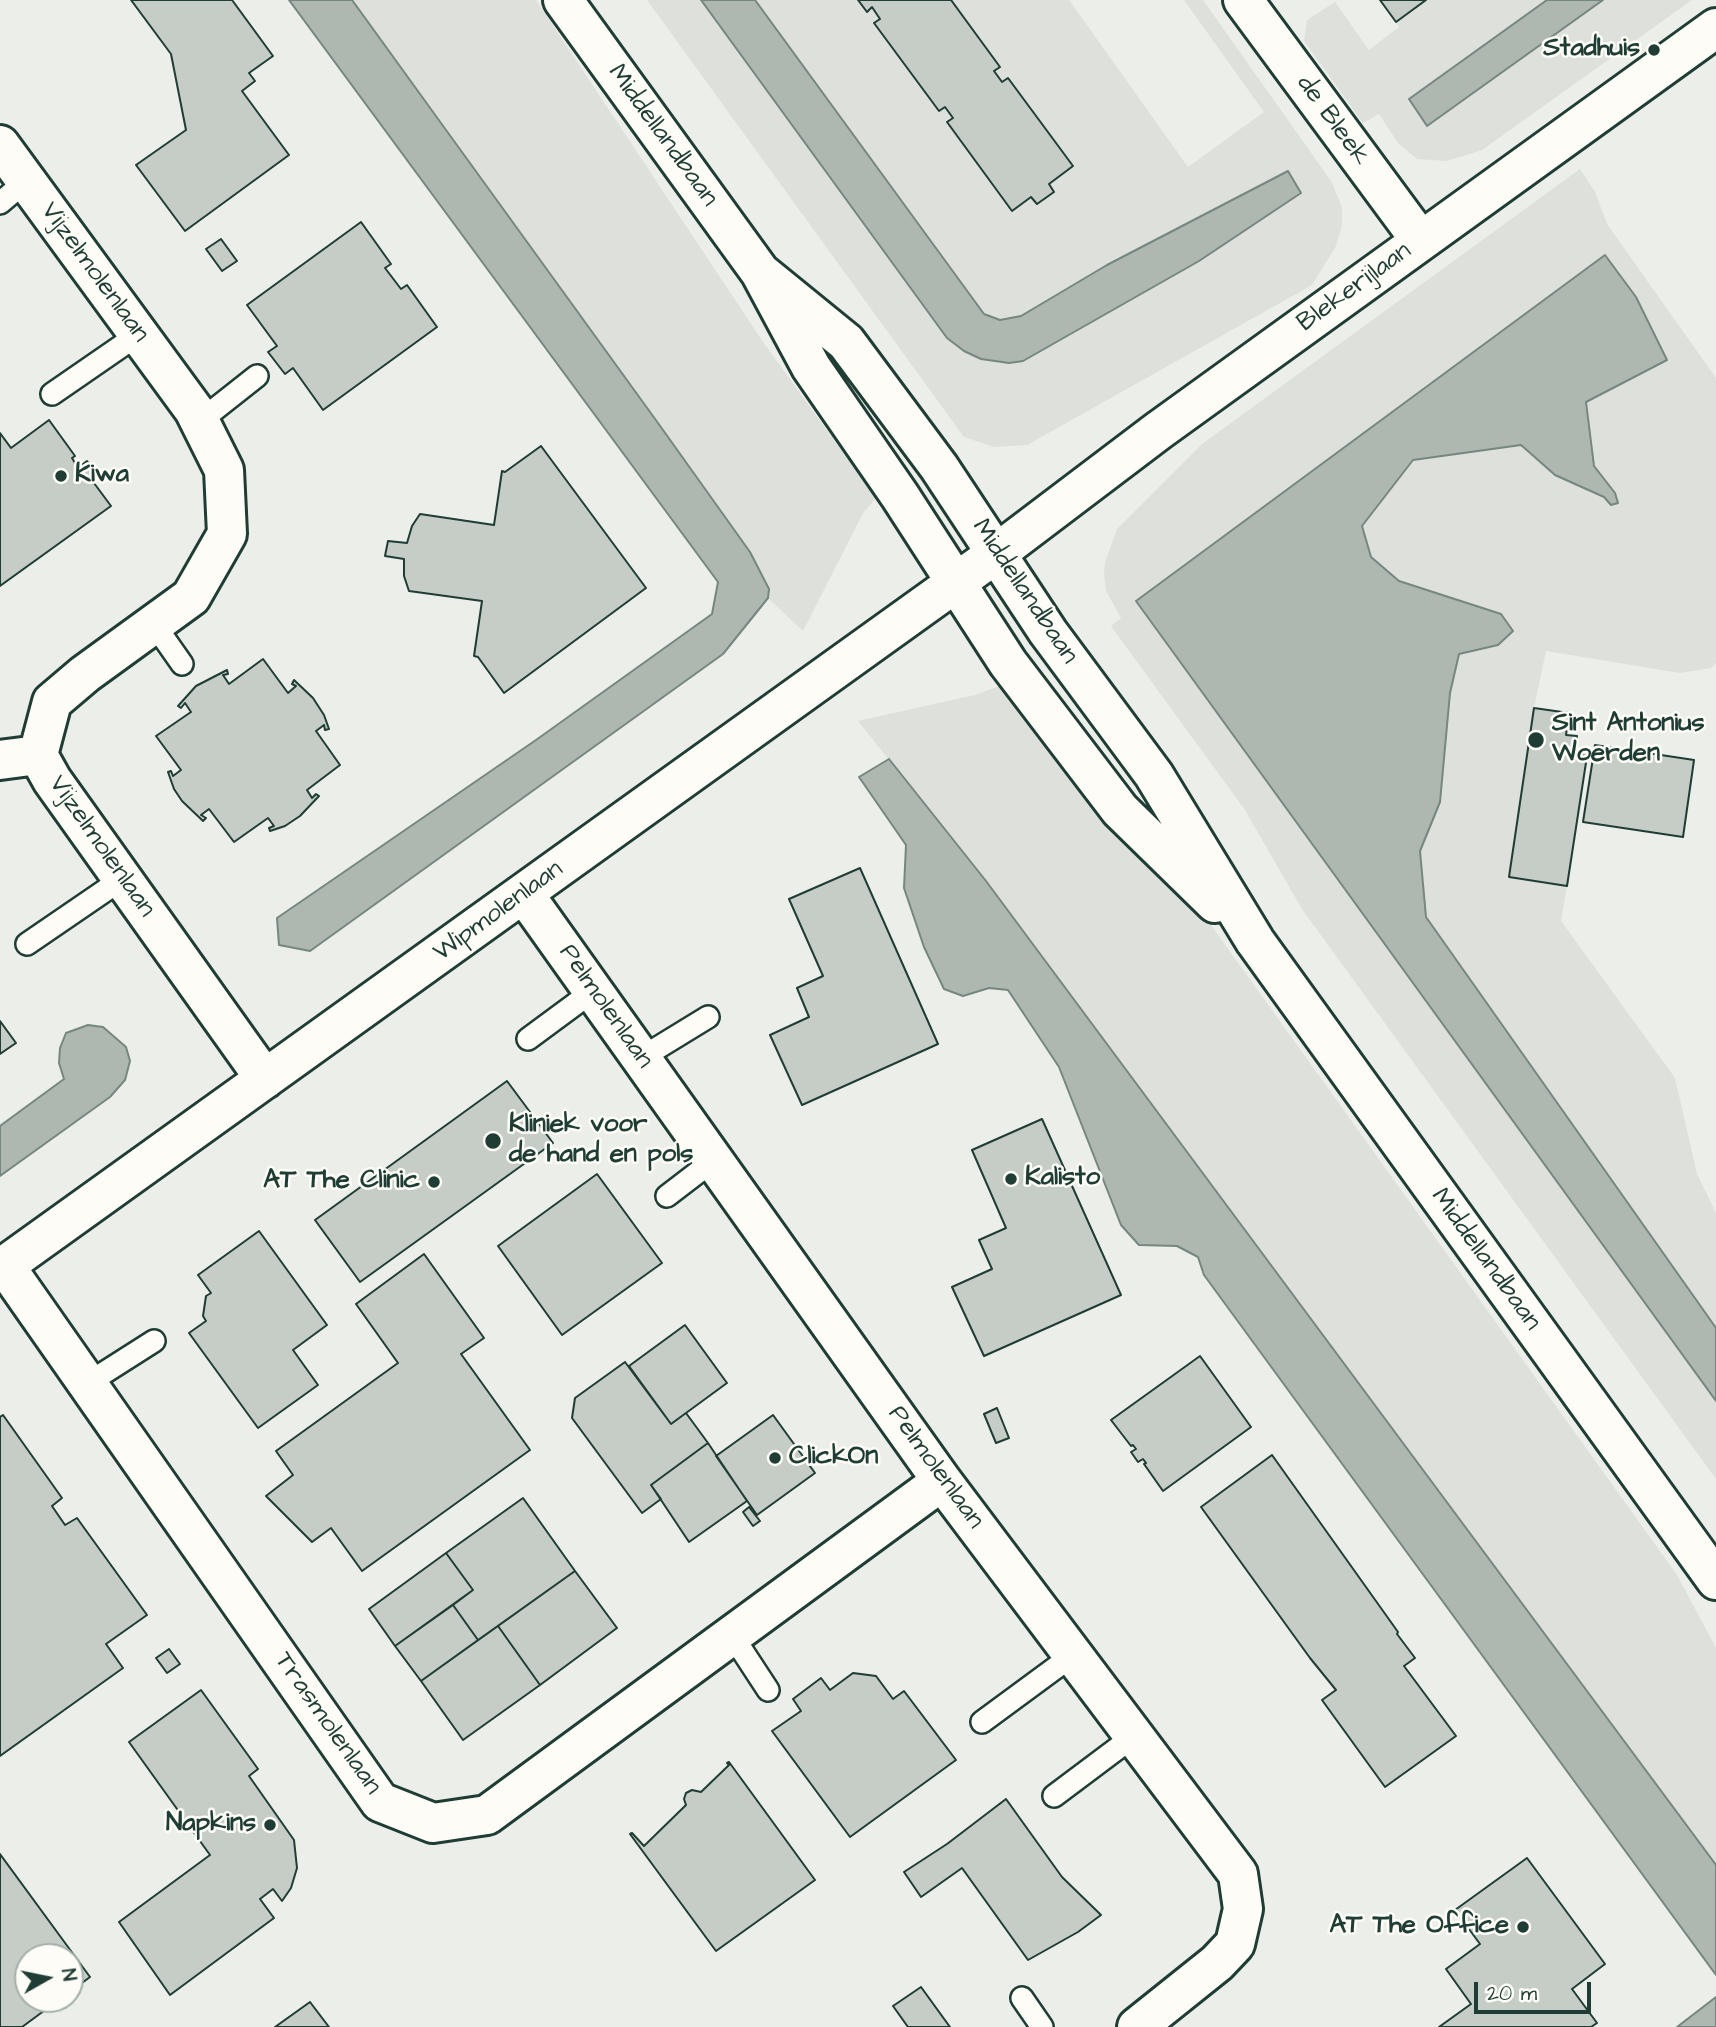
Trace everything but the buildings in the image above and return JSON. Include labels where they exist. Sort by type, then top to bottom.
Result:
[{"type":"street","name":"Middellandbaan","points":[[563,0],[760,272],[811,367],[900,496],[1008,663],[1120,810],[1255,941]]},
{"type":"street","name":"de Bleek","points":[[1243,0],[1421,241]]},
{"type":"street","name":"Blekerijlaan","points":[[997,553],[1158,431],[1716,27]]},
{"type":"street","name":"Vijzelmolenlaan","points":[[0,145],[13,192],[139,334],[194,410],[224,470],[227,534],[191,597],[85,674],[52,702],[38,755],[52,780],[265,1079]]},
{"type":"street","name":"Middellandbaan","points":[[760,272],[846,342],[939,467],[1048,632],[1154,775],[1255,941],[1716,1580]]},
{"type":"street","name":"Wipmolenlaan","points":[[3,1267],[997,553]]},
{"type":"street","points":[[0,760],[38,755]]},
{"type":"street","name":"Pelmolenlaan","points":[[524,894],[942,1481],[1238,1874],[1243,1909],[1235,1944],[1217,1963],[1137,2027]]},
{"type":"street","name":"Trasmolenlaan","points":[[3,1267],[88,1383],[380,1802],[433,1823],[487,1815],[942,1481]]},
{"type":"lane","points":[[52,394],[139,334]]},
{"type":"lane","points":[[200,421],[257,376]]},
{"type":"lane","points":[[154,624],[182,664]]},
{"type":"lane","points":[[27,944],[122,879]]},
{"type":"lane","points":[[528,1038],[593,991]]},
{"type":"lane","points":[[641,1058],[708,1017]]},
{"type":"lane","points":[[667,1196],[714,1160]]},
{"type":"lane","points":[[88,1383],[154,1340]]},
{"type":"lane","points":[[732,1635],[768,1690]]},
{"type":"lane","points":[[982,1722],[1073,1655]]},
{"type":"lane","points":[[1054,1796],[1134,1736]]},
{"type":"lane","points":[[1022,1998],[1042,2027]]},
{"type":"shaded area","points":[[0,0],[1716,0],[1716,2027],[0,2027]]},
{"type":"shaded area","points":[[289,0],[352,0],[750,552],[769,589],[768,598],[723,654],[310,951],[279,945],[277,918],[536,740],[712,614],[718,582]]},
{"type":"shaded area","points":[[352,0],[536,0],[763,342],[876,498],[863,513],[803,631],[768,598],[769,589],[750,552]]},
{"type":"shaded area","points":[[647,0],[701,0],[947,338],[1023,361],[1199,261],[1301,194],[1287,171],[1107,265],[1021,316],[1000,320],[984,314],[755,0],[858,0],[866,12],[872,7],[880,19],[875,23],[939,111],[945,107],[1038,204],[1054,192],[1049,184],[1073,166],[1008,78],[1002,82],[994,71],[999,67],[951,0],[1069,0],[1188,167],[1264,112],[1184,0],[1203,0],[1331,181],[1342,207],[1342,225],[1336,246],[1312,285],[1027,445],[994,447],[964,437]]},
{"type":"shaded area","points":[[701,0],[755,0],[984,314],[1000,320],[1021,316],[1107,265],[1288,171],[1301,193],[1199,261],[1023,361],[1009,363],[981,359],[964,351],[947,338]]},
{"type":"shaded area","points":[[1426,0],[1547,0],[1409,98],[1428,126],[1603,0],[1692,0],[1482,150],[1447,161],[1417,159],[1398,143],[1379,114],[1363,123],[1304,41],[1307,20],[1335,2],[1369,50],[1399,27],[1396,22]]},
{"type":"shaded area","points":[[1547,0],[1603,0],[1427,126],[1409,99]]},
{"type":"shaded area","points":[[1580,169],[1595,192],[1607,224],[1716,378],[1716,663],[1711,668],[1680,673],[1546,651],[1534,708],[1509,876],[1567,886],[1561,921],[1675,1078],[1697,1174],[1716,1213],[1716,1328],[1426,917],[1420,851],[1440,802],[1450,692],[1459,654],[1498,645],[1501,614],[1399,581],[1371,557],[1362,526],[1413,460],[1521,445],[1555,475],[1604,497],[1611,505],[1615,493],[1594,466],[1586,402],[1636,297],[1606,255],[1136,601],[1716,1401],[1716,1479],[1302,909],[1245,810],[1111,626],[1121,618],[1106,591],[1104,574],[1105,562],[1117,529],[1202,444]]},
{"type":"shaded area","points":[[1605,255],[1636,297],[1667,360],[1586,402],[1594,466],[1615,493],[1618,503],[1611,505],[1604,497],[1555,475],[1521,445],[1413,460],[1362,526],[1371,557],[1399,581],[1501,614],[1513,631],[1498,645],[1459,654],[1450,693],[1440,802],[1420,851],[1426,917],[1716,1328],[1716,1401],[1136,601]]},
{"type":"shaded area","points":[[1010,682],[1193,900],[1677,1575],[1716,1648],[1716,1865],[986,881],[858,721],[975,695]]},
{"type":"shaded area","points":[[889,759],[986,881],[1716,1865],[1716,1975],[1204,1275],[1198,1257],[1177,1246],[1139,1245],[1121,1225],[1059,1067],[1008,990],[989,988],[963,996],[944,989],[924,947],[904,888],[906,845],[859,777]]},
{"type":"shaded area","points":[[88,1025],[103,1027],[126,1047],[130,1061],[125,1080],[110,1097],[0,1176],[0,1126],[64,1079],[59,1063],[60,1048],[66,1033]]},
{"type":"shaded area","points":[[1716,1997],[1716,2027],[1677,2027]]},
{"type":"place","name":"Stadhuis","points":[[1654,50]]},
{"type":"place","name":"Kiwa","points":[[61,476]]},
{"type":"place","name":"Sint Antonius Woerden","points":[[1536,740]]},
{"type":"place","name":"Kliniek voor de hand en pols","points":[[493,1141]]},
{"type":"place","name":"Kalisto","points":[[1011,1179]]},
{"type":"place","name":"AT The Clinic","points":[[434,1182]]},
{"type":"place","name":"ClickOn","points":[[775,1458]]},
{"type":"place","name":"Napkins","points":[[270,1825]]},
{"type":"place","name":"AT The Office","points":[[1523,1927]]}]
